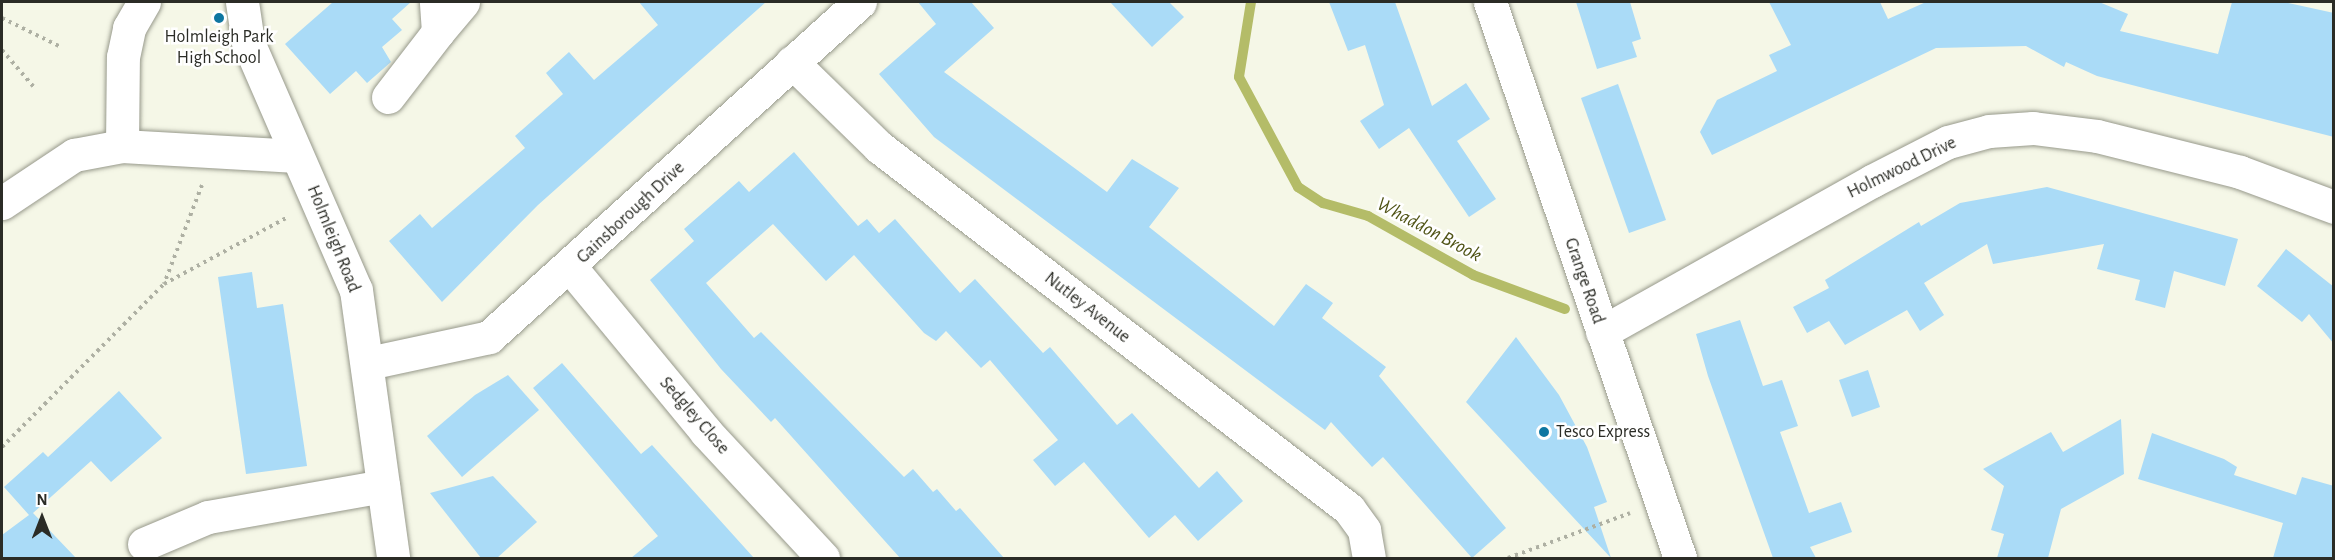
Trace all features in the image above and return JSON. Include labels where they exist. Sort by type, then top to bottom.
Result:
[{"type":"street","points":[[122,146],[123,57],[129,28],[144,2]]},
{"type":"street","name":"Holmleigh Road","points":[[242,2],[248,42],[297,156],[319,200],[356,290],[369,363],[393,558]]},
{"type":"street","points":[[388,97],[437,17],[463,2]]},
{"type":"street","name":"Gainsborough Drive","points":[[369,363],[489,337],[571,268],[792,62],[860,2]]},
{"type":"street","name":"Grange Road","points":[[1490,2],[1662,501],[1666,527],[1680,558]]},
{"type":"street","name":"Nutley Avenue","points":[[792,62],[879,147],[1349,509],[1364,530],[1369,558]]},
{"type":"street","name":"Holmwood Drive","points":[[1602,332],[1872,181],[1948,142],[1989,131],[2033,128],[2097,136],[2240,172],[2334,207]]},
{"type":"street","points":[[2,203],[74,155],[122,146],[297,156]]},
{"type":"street","name":"Sedgley Close","points":[[571,268],[706,432],[824,558]]},
{"type":"street","points":[[144,544],[208,516],[383,486]]},
{"type":"path","points":[[2,18],[59,46]]},
{"type":"path","points":[[2,50],[33,86]]},
{"type":"path","points":[[164,284],[215,151]]},
{"type":"path","points":[[2,447],[164,284],[319,200]]},
{"type":"path","points":[[1508,558],[1662,501]]},
{"type":"building","points":[[333,2],[411,2],[392,19],[402,30],[382,47],[391,62],[367,83],[356,71],[330,94],[285,44]]},
{"type":"building","points":[[639,2],[766,2],[538,205],[442,302],[389,241],[420,214],[432,228],[525,148],[515,136],[563,94],[546,73],[569,52],[594,80],[658,25]]},
{"type":"building","points":[[918,2],[971,2],[994,28],[944,72],[1107,192],[1132,159],[1179,188],[1149,227],[1274,326],[1306,284],[1333,303],[1322,318],[1386,367],[1379,376],[1506,528],[1472,558],[1383,457],[1372,467],[1331,422],[1325,430],[934,137],[879,74],[936,24]]},
{"type":"building","points":[[1110,2],[1169,2],[1184,17],[1152,47]]},
{"type":"building","points":[[1329,2],[1395,2],[1432,106],[1466,83],[1490,119],[1457,141],[1496,199],[1469,217],[1409,128],[1379,149],[1360,121],[1384,105],[1365,45],[1348,51]]},
{"type":"building","points":[[1576,2],[1630,2],[1641,39],[1632,42],[1637,57],[1597,69]]},
{"type":"building","points":[[1769,2],[1880,2],[1888,19],[1926,2],[2099,2],[2128,14],[2120,31],[2218,54],[2232,2],[2284,2],[2334,13],[2334,137],[2097,76],[2066,62],[2064,67],[2026,46],[1936,48],[1712,155],[1700,132],[1717,100],[1777,71],[1769,55],[1791,45]]},
{"type":"building","points":[[1618,84],[1666,220],[1629,233],[1581,98]]},
{"type":"building","points":[[794,152],[858,226],[867,219],[879,233],[895,219],[960,293],[975,279],[1043,353],[1050,347],[1117,425],[1132,413],[1199,488],[1217,471],[1243,501],[1198,541],[1175,515],[1149,538],[1084,462],[1055,486],[1033,460],[1058,440],[990,360],[981,368],[946,331],[936,341],[924,333],[854,255],[826,281],[773,224],[706,283],[754,338],[761,332],[904,477],[913,469],[933,492],[937,489],[956,511],[960,508],[1004,558],[900,558],[775,418],[771,422],[721,369],[650,280],[694,241],[684,229],[739,181],[749,192]]},
{"type":"building","points":[[2047,187],[2238,239],[2225,286],[2174,271],[2165,308],[2135,300],[2140,280],[2097,269],[2104,244],[1993,264],[1987,244],[1924,283],[1944,315],[1920,331],[1907,310],[1845,345],[1829,321],[1807,333],[1793,307],[1829,288],[1825,280],[1919,222],[1921,226],[1960,203]]},
{"type":"building","points":[[2286,249],[2334,287],[2334,344],[2309,314],[2302,322],[2257,286]]},
{"type":"building","points":[[252,272],[257,308],[283,304],[307,466],[246,474],[218,277]]},
{"type":"building","points":[[1740,320],[1763,386],[1782,380],[1798,426],[1780,432],[1809,513],[1841,502],[1852,532],[1810,547],[1816,558],[1773,558],[1708,376],[1696,334]]},
{"type":"building","points":[[1516,337],[1559,395],[1587,447],[1607,502],[1594,507],[1611,558],[1466,402]]},
{"type":"building","points":[[562,363],[641,454],[652,445],[754,558],[631,558],[658,536],[533,388]]},
{"type":"building","points":[[1868,370],[1880,407],[1852,417],[1839,380]]},
{"type":"building","points":[[508,375],[539,410],[462,477],[427,436],[475,395]]},
{"type":"building","points":[[119,391],[162,438],[111,482],[91,461],[33,513],[76,558],[2,558],[2,535],[29,515],[4,487],[43,452],[48,457]]},
{"type":"building","points":[[2121,419],[2124,474],[2061,509],[2048,558],[1997,558],[2004,534],[1991,530],[2004,486],[1983,469],[2051,432],[2063,452]]},
{"type":"building","points":[[2152,433],[2224,459],[2237,467],[2234,475],[2296,495],[2302,477],[2334,486],[2334,558],[2273,558],[2283,523],[2138,479]]},
{"type":"building","points":[[493,476],[537,522],[497,558],[481,558],[430,493]]},
{"type":"waterway","name":"Whaddon Brook","points":[[1251,2],[1239,77],[1298,187],[1323,203],[1368,216],[1473,275],[1565,309]]},
{"type":"place","name":"Holmleigh Park High School","points":[[219,18]]},
{"type":"place","name":"Tesco Express","points":[[1544,432]]}]
